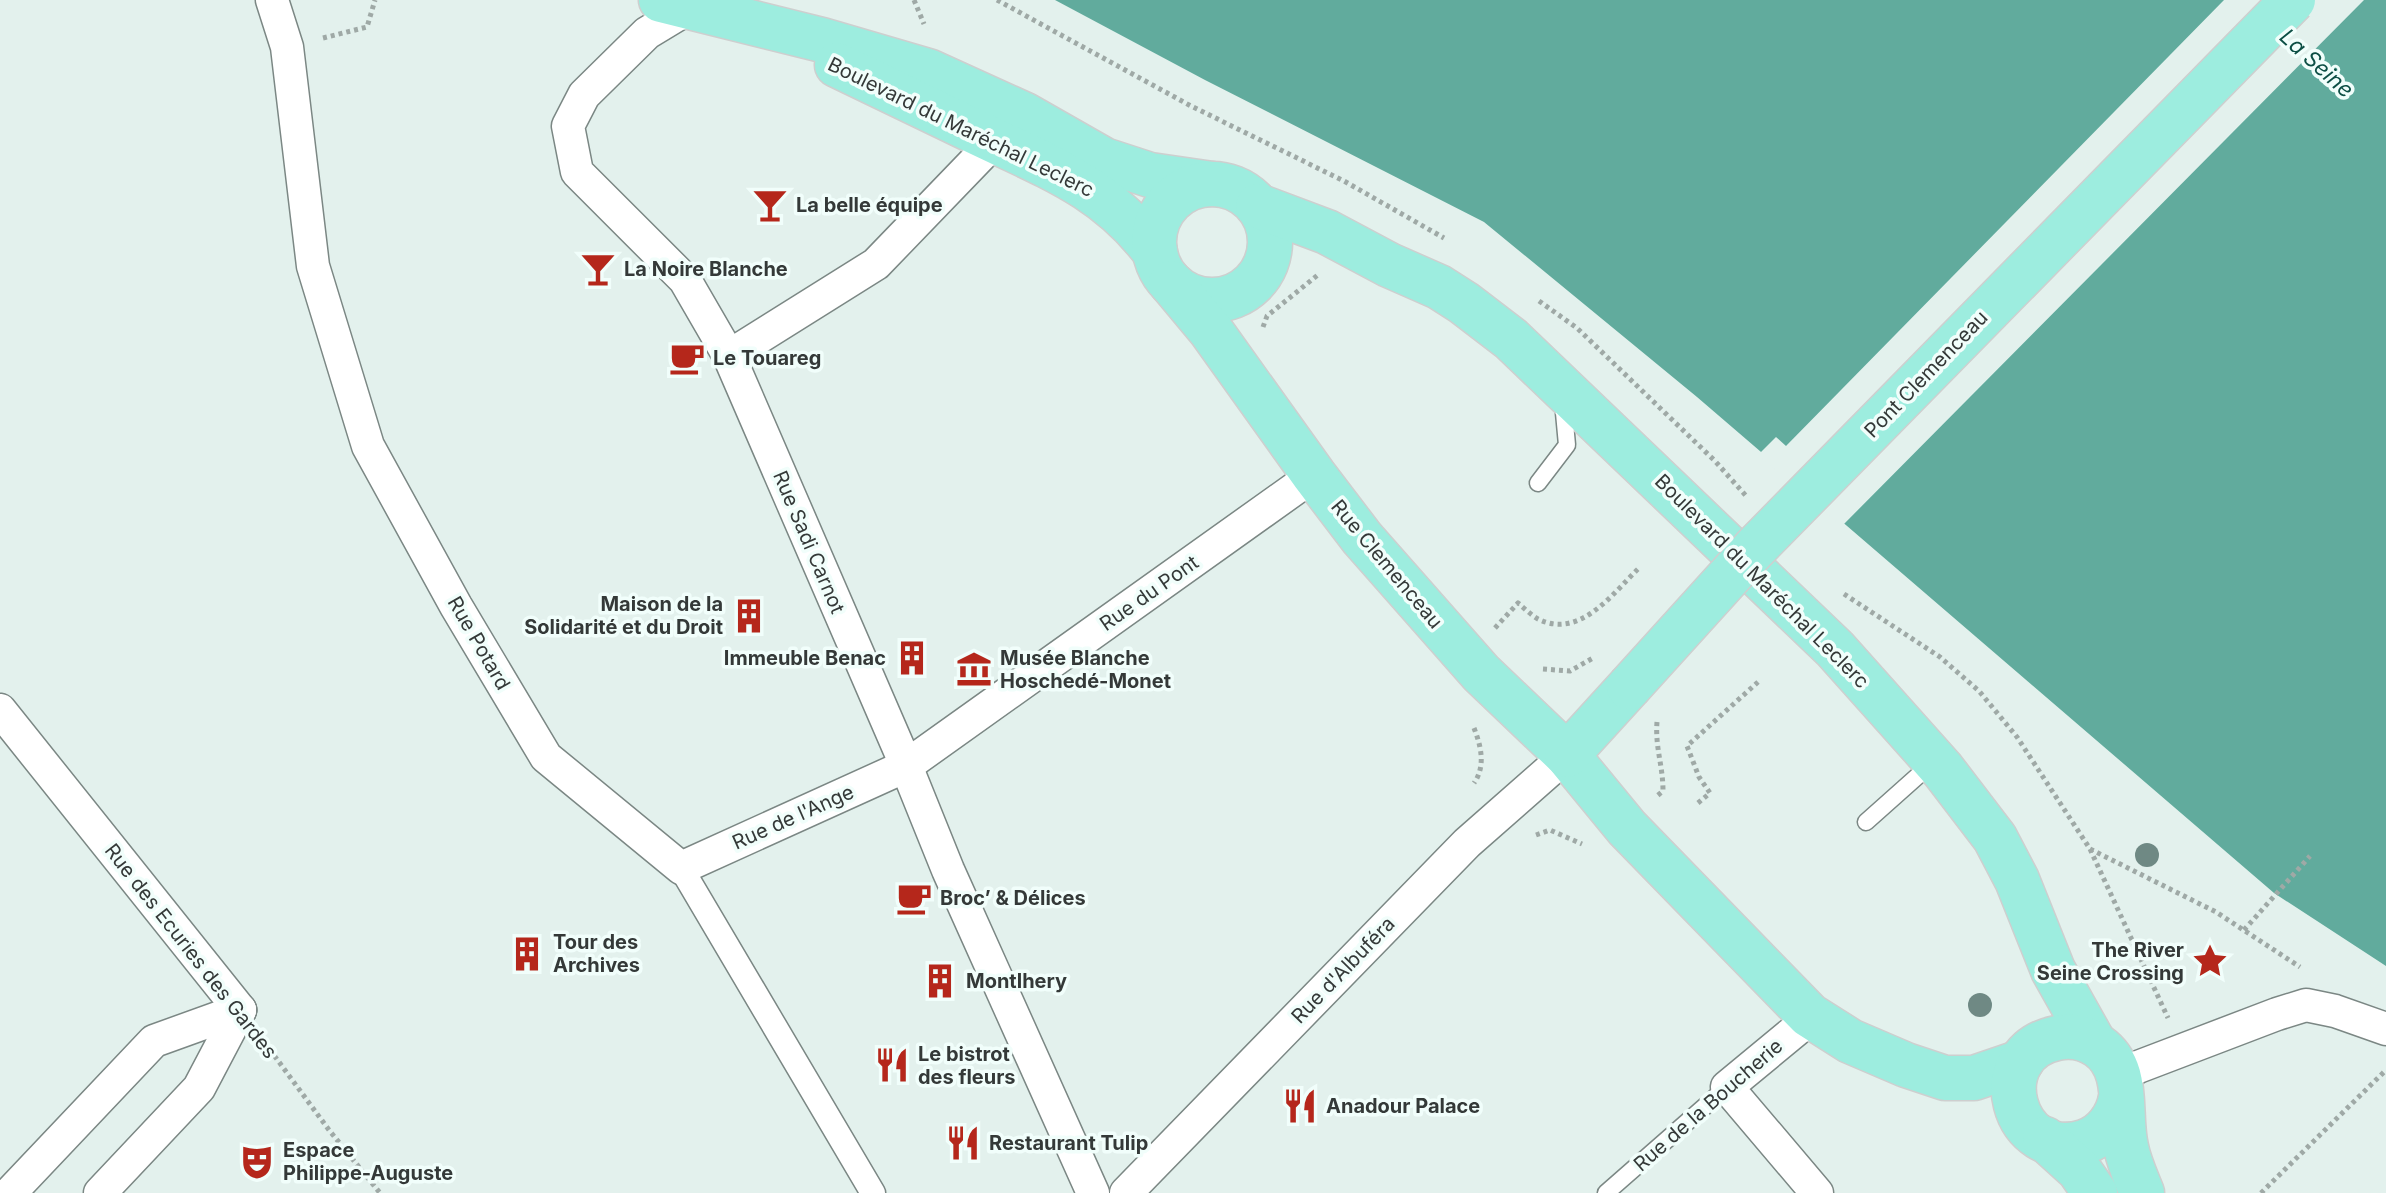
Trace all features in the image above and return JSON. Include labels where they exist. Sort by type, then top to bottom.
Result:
[{"type":"main road","name":"Pont Clemenceau","points":[[1567,755],[1754,549],[2293,0]]},
{"type":"main road","name":"Boulevard du Maréchal Leclerc","points":[[675,3],[928,71],[967,86],[1025,115],[1104,160],[1132,170],[1212,184]]},
{"type":"main road","name":"Boulevard du Maréchal Leclerc","points":[[752,24],[1091,189],[1121,213],[1163,267]]},
{"type":"main road","points":[[1212,184],[1234,188],[1258,206],[1270,233],[1270,247],[1264,268],[1251,285],[1232,297],[1218,300],[1196,298],[1183,292],[1163,267],[1157,224],[1167,205],[1191,188],[1212,184]]},
{"type":"main road","name":"Boulevard du Maréchal Leclerc","points":[[1258,206],[1327,232],[1439,287],[1475,311],[1511,339],[1835,649],[1943,770],[1995,838],[2017,880],[2053,970],[2112,1072]]},
{"type":"main road","name":"Boulevard du Maréchal Leclerc","points":[[1264,268],[1295,259],[1335,258],[1389,265]]},
{"type":"main road","name":"Rue Clemenceau","points":[[1163,267],[1362,538],[1481,673],[1567,755],[1627,828],[1809,1015],[1850,1041],[1906,1065],[1952,1079]]},
{"type":"main road","points":[[1227,356],[1225,323],[1232,297]]},
{"type":"main road","points":[[2053,970],[2041,1034],[2014,1081],[2013,1095],[2018,1113],[2079,1170],[2095,1193]]},
{"type":"main road","points":[[1952,1079],[1994,1074],[2047,1041],[2067,1036],[2112,1072],[2126,1148],[2142,1193]]},
{"type":"main road","points":[[1952,1079],[2035,1132],[2069,1144],[2093,1138],[2112,1121],[2112,1072]]},
{"type":"street","name":"Rue Potard","points":[[272,0],[287,47],[313,266],[368,446],[456,606],[546,757],[681,868],[873,1193]]},
{"type":"street","name":"Rue Sadi Carnot","points":[[675,3],[584,95],[568,126],[577,172],[685,280],[729,356],[948,870],[1093,1193]]},
{"type":"street","points":[[729,356],[876,264],[985,151],[1004,145]]},
{"type":"street","name":"Rue du Pont","points":[[906,766],[1314,475]]},
{"type":"street","name":"Rue des Ecuries des Gardes","points":[[0,710],[240,1010]]},
{"type":"street","name":"Rue d'Albuféra","points":[[1126,1193],[1467,843],[1567,755]]},
{"type":"street","name":"Rue de l'Ange","points":[[681,868],[906,766]]},
{"type":"street","points":[[2112,1072],[2138,1067],[2306,1005],[2335,1011],[2386,1029]]},
{"type":"street","points":[[10,1193],[154,1041],[240,1010]]},
{"type":"street","points":[[100,1193],[199,1088],[240,1010]]},
{"type":"street","name":"Rue de la Boucherie","points":[[1727,1087],[1796,1030],[1809,1015]]},
{"type":"street","points":[[1727,1087],[1817,1193]]},
{"type":"lane","points":[[1538,483],[1567,445],[1562,389]]},
{"type":"lane","points":[[1866,822],[1921,773],[1943,770]]},
{"type":"lane","name":"Rue de la Boucherie","points":[[1606,1193],[1727,1087]]},
{"type":"path","points":[[287,47],[367,27],[375,0]]},
{"type":"path","points":[[914,0],[925,27]]},
{"type":"path","points":[[1262,329],[1267,316],[1335,258]]},
{"type":"path","points":[[1490,633],[1518,603],[1539,619],[1562,624],[1586,619],[1639,568]]},
{"type":"path","points":[[1698,803],[1710,793],[1699,777],[1687,746],[1758,682]]},
{"type":"path","points":[[1525,840],[1550,830],[1590,848]]},
{"type":"path","points":[[2090,849],[2216,912],[2309,973]]},
{"type":"path","points":[[2244,930],[2310,856]]},
{"type":"path","name":"Rue des Ecuries des Gardes","points":[[240,1010],[380,1193]]},
{"type":"path","points":[[2261,1193],[2386,1070]]},
{"type":"water","name":"La Seine","points":[[1055,0],[2386,0],[2386,966],[2274,893],[1697,397],[1484,222]]},
{"type":"pier","points":[[2224,0],[2364,0],[1842,526],[1847,531],[1758,455],[1776,437],[1786,446]]},
{"type":"place","name":"La belle équipe","points":[[770,205]]},
{"type":"place","name":"La Noire Blanche","points":[[598,269]]},
{"type":"place","name":"Le Touareg","points":[[687,358]]},
{"type":"place","name":"Maison de la Solidarité et du Droit","points":[[749,616]]},
{"type":"place","name":"Immeuble Benac","points":[[912,658]]},
{"type":"place","name":"Musée Blanche Hoschedé-Monet","points":[[974,669]]},
{"type":"place","name":"Broc’ & Délices","points":[[914,898]]},
{"type":"place","name":"Tour des Archives","points":[[527,954]]},
{"type":"place","name":"The River Seine Crossing","points":[[2210,961]]},
{"type":"place","name":"Montlhery","points":[[940,981]]},
{"type":"place","name":"Le bistrot des fleurs","points":[[892,1065]]},
{"type":"place","name":"Anadour Palace","points":[[1300,1106]]},
{"type":"place","name":"Restaurant Tulip","points":[[963,1143]]},
{"type":"place","name":"Espace Philippe-Auguste","points":[[257,1162]]}]
